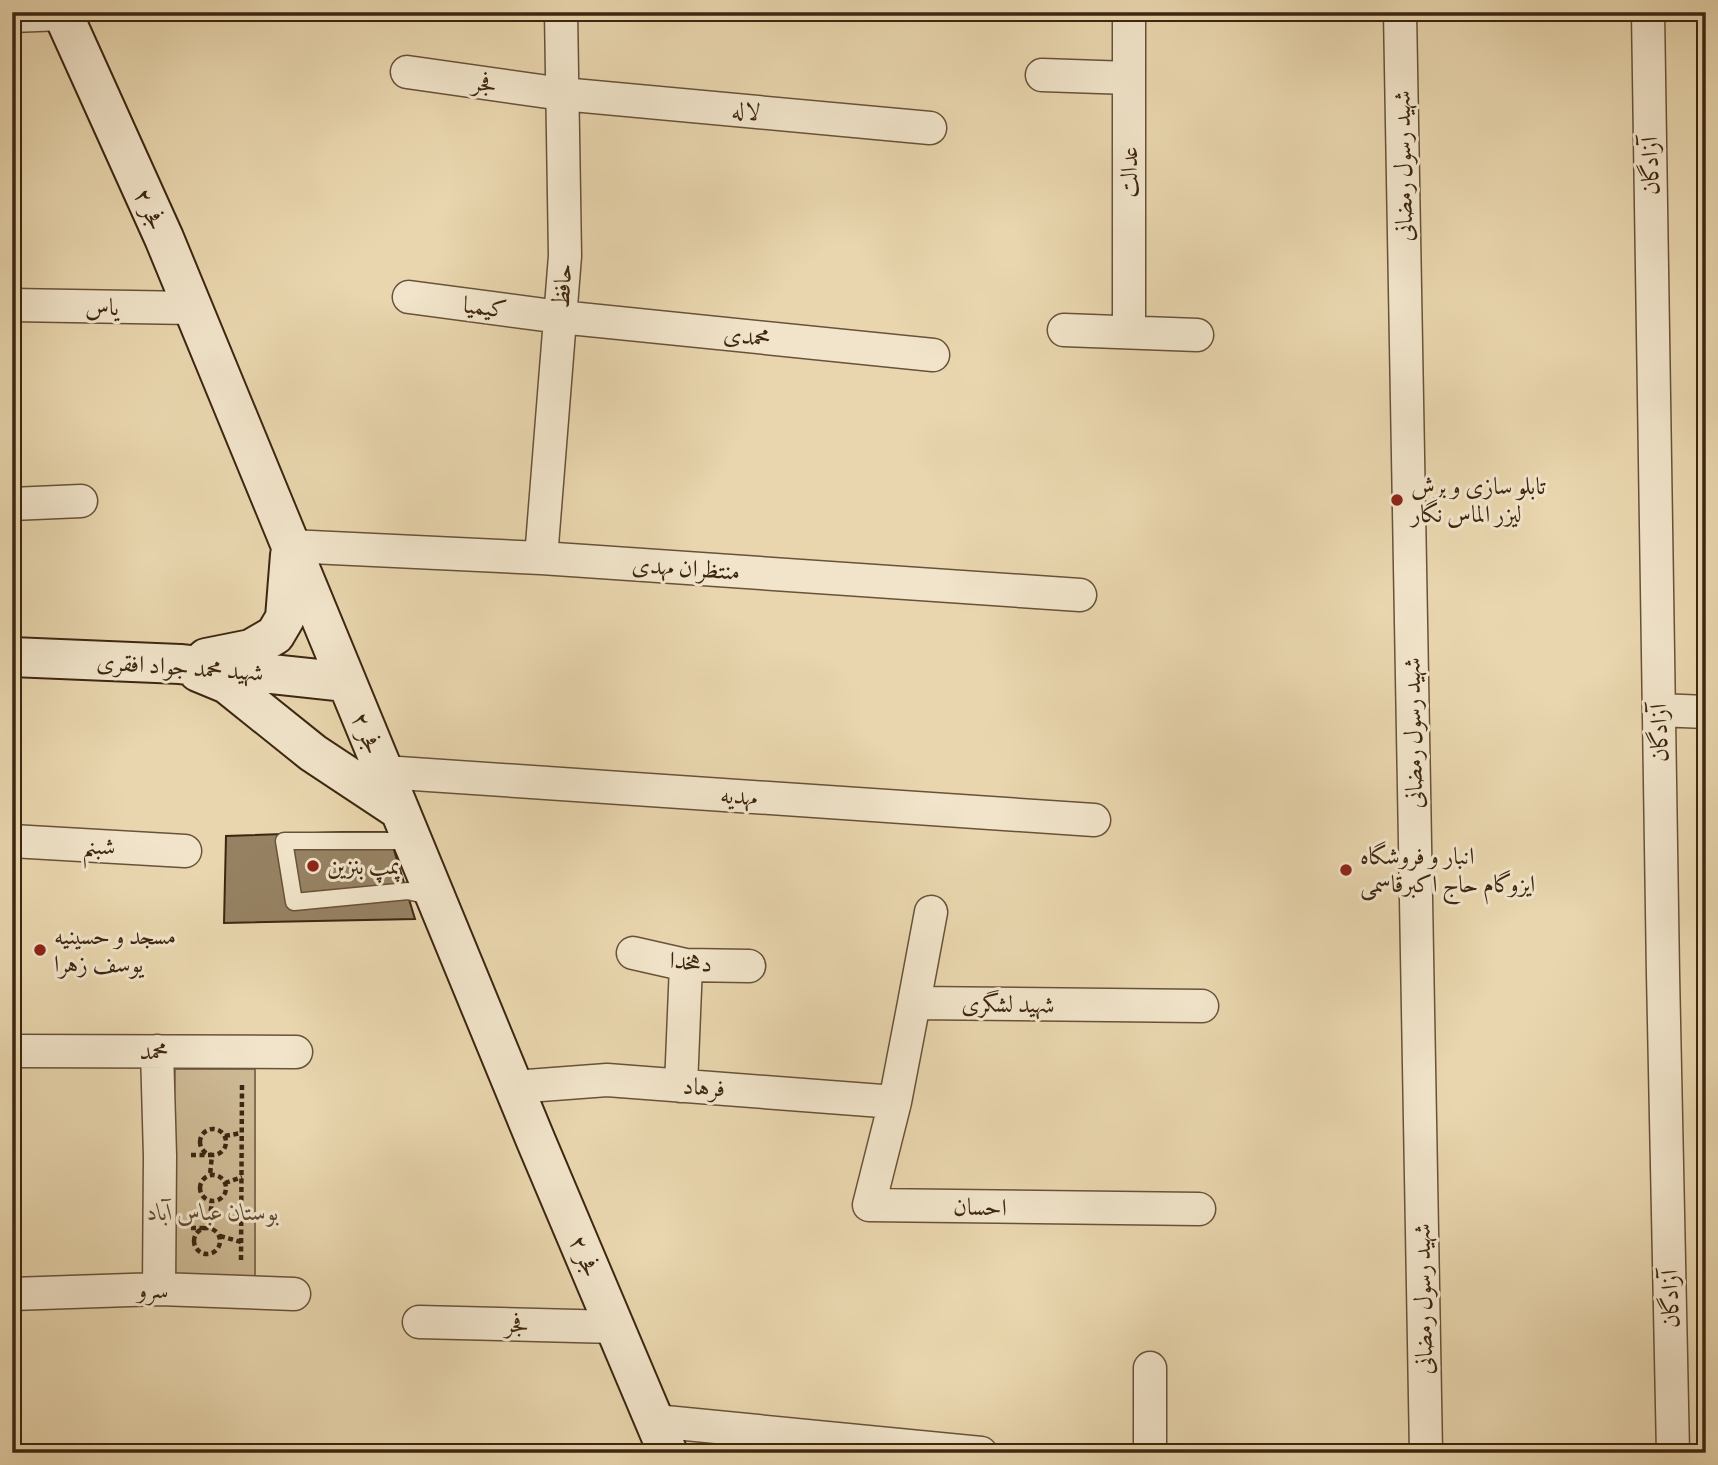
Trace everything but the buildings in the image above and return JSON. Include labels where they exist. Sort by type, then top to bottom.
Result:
[{"type":"street","name":"حافظ","points":[[541,558],[565,256],[561,12]]},
{"type":"street","name":"عدالت","points":[[1129,12],[1129,332]]},
{"type":"street","name":"شهید رسول رمضانی","points":[[1400,12],[1426,1453]]},
{"type":"street","name":"آزادگان","points":[[1648,12],[1673,1453]]},
{"type":"street","points":[[12,16],[62,13]]},
{"type":"street","name":"فجر ۲","points":[[62,13],[164,238],[661,1437]]},
{"type":"street","name":"فجر","points":[[407,72],[562,94]]},
{"type":"street","points":[[1042,75],[1129,78]]},
{"type":"street","name":"لاله","points":[[562,94],[930,128]]},
{"type":"street","name":"کیمیا","points":[[409,297],[560,317]]},
{"type":"street","name":"یاس","points":[[12,306],[192,308]]},
{"type":"street","name":"محمدی","points":[[560,317],[933,355]]},
{"type":"street","points":[[1064,330],[1197,335]]},
{"type":"street","points":[[12,504],[80,501]]},
{"type":"street","points":[[180,664],[251,649],[275,635],[285,618],[290,546]]},
{"type":"street","name":"منتظران مهدی","points":[[290,546],[541,558],[1080,594]]},
{"type":"street","name":"شهید محمد جواد افقری","points":[[12,657],[180,664],[346,682]]},
{"type":"street","points":[[180,664],[228,684],[406,825]]},
{"type":"street","points":[[1659,710],[1706,712]]},
{"type":"street","name":"مهدیه","points":[[384,772],[1094,820]]},
{"type":"street","name":"شبنم","points":[[12,841],[185,851]]},
{"type":"street","points":[[895,1102],[931,912]]},
{"type":"street","name":"دهخدا","points":[[633,953],[686,965],[749,966]]},
{"type":"street","points":[[681,1086],[686,965]]},
{"type":"street","name":"شهید لشگری","points":[[914,1003],[1202,1006]]},
{"type":"street","name":"محمد","points":[[12,1051],[296,1052]]},
{"type":"street","points":[[157,1051],[160,1156],[159,1289]]},
{"type":"street","name":"فرهاد","points":[[514,1087],[607,1080],[895,1102]]},
{"type":"street","name":"احسان","points":[[895,1102],[869,1205],[1199,1209]]},
{"type":"street","name":"سرو","points":[[12,1294],[159,1289],[293,1294]]},
{"type":"street","name":"فجر","points":[[419,1322],[615,1326]]},
{"type":"street","points":[[1150,1368],[1150,1453]]},
{"type":"street","points":[[661,1437],[981,1453]]},
{"type":"lane","points":[[406,825],[284,841],[294,902],[408,891],[435,897]]},
{"type":"path","points":[[241,1292],[243,1052]]},
{"type":"path","points":[[216,1129],[225,1136],[226,1145],[224,1150],[212,1155],[204,1152],[200,1144],[207,1130],[216,1129]]},
{"type":"path","points":[[225,1136],[242,1133]]},
{"type":"path","points":[[210,1175],[212,1155]]},
{"type":"path","points":[[210,1175],[219,1177],[225,1183],[226,1192],[220,1199],[212,1202],[201,1195],[200,1187],[203,1180],[210,1175]]},
{"type":"path","points":[[225,1183],[242,1177]]},
{"type":"path","points":[[208,1228],[212,1202]]},
{"type":"path","points":[[219,1236],[220,1245],[214,1252],[202,1253],[194,1244],[195,1236],[200,1230],[208,1228],[213,1229],[219,1236],[241,1242]]},
{"type":"green space","name":"بوستان عباس آباد","points":[[175,1069],[255,1069],[255,1281],[169,1276]]},
{"type":"place","name":"تابلو سازی و برش لیزر الماس نگار","points":[[1397,500]]},
{"type":"place","name":"پمپ بنزین","points":[[313,866]]},
{"type":"place","name":"انبار و فروشگاه ایزوگام حاج اکبرقاسمی","points":[[1346,870]]},
{"type":"place","name":"مسجد و حسینیه یوسف زهرا","points":[[40,950]]}]
